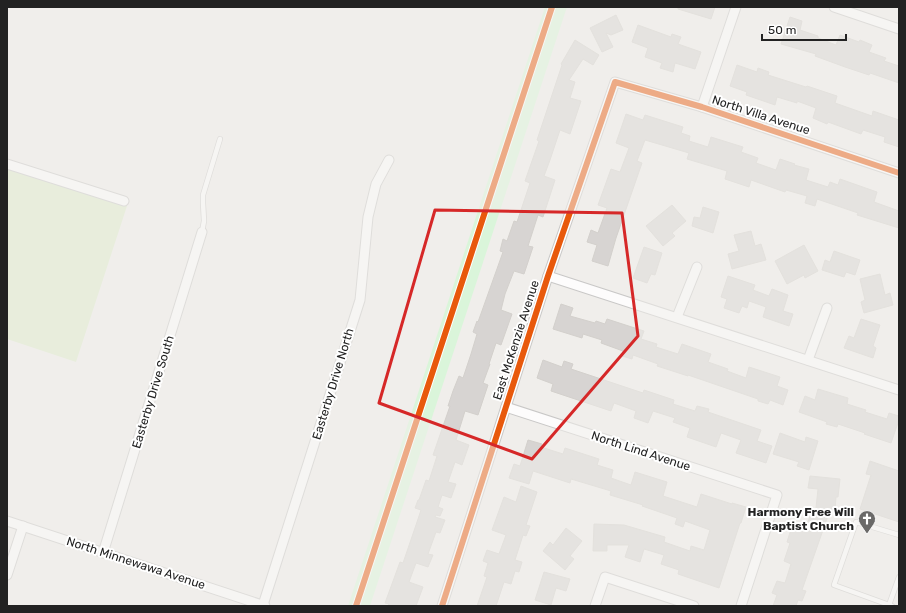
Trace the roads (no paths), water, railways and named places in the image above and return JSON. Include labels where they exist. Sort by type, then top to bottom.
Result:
[{"type":"street","points":[[702,107],[736,7]]},
{"type":"street","points":[[834,7],[899,29]]},
{"type":"street","name":"North Villa Avenue","points":[[615,82],[702,107],[899,173]]},
{"type":"street","name":"East McKenzie Avenue","points":[[442,606],[548,276],[615,82]]},
{"type":"street","name":"Easterby Drive North","points":[[264,606],[360,300],[368,217],[376,184],[389,160]]},
{"type":"street","points":[[7,164],[124,201]]},
{"type":"street","name":"Easterby Drive South","points":[[104,553],[202,232]]},
{"type":"street","points":[[677,317],[697,267]]},
{"type":"street","points":[[548,276],[899,390]]},
{"type":"street","points":[[808,360],[827,308]]},
{"type":"street","name":"North Lind Avenue","points":[[506,407],[777,495],[741,606]]},
{"type":"street","name":"North Minnewawa Avenue","points":[[7,521],[264,606]]},
{"type":"street","points":[[7,575],[23,526]]},
{"type":"street","points":[[596,606],[605,577],[694,606]]},
{"type":"lane","points":[[202,232],[204,221],[203,195],[220,139]]},
{"type":"lane","points":[[899,535],[856,522],[834,585],[891,605],[899,577]]},
{"type":"place","name":"Harmony Free Will Baptist Church","points":[[867,534]]}]
